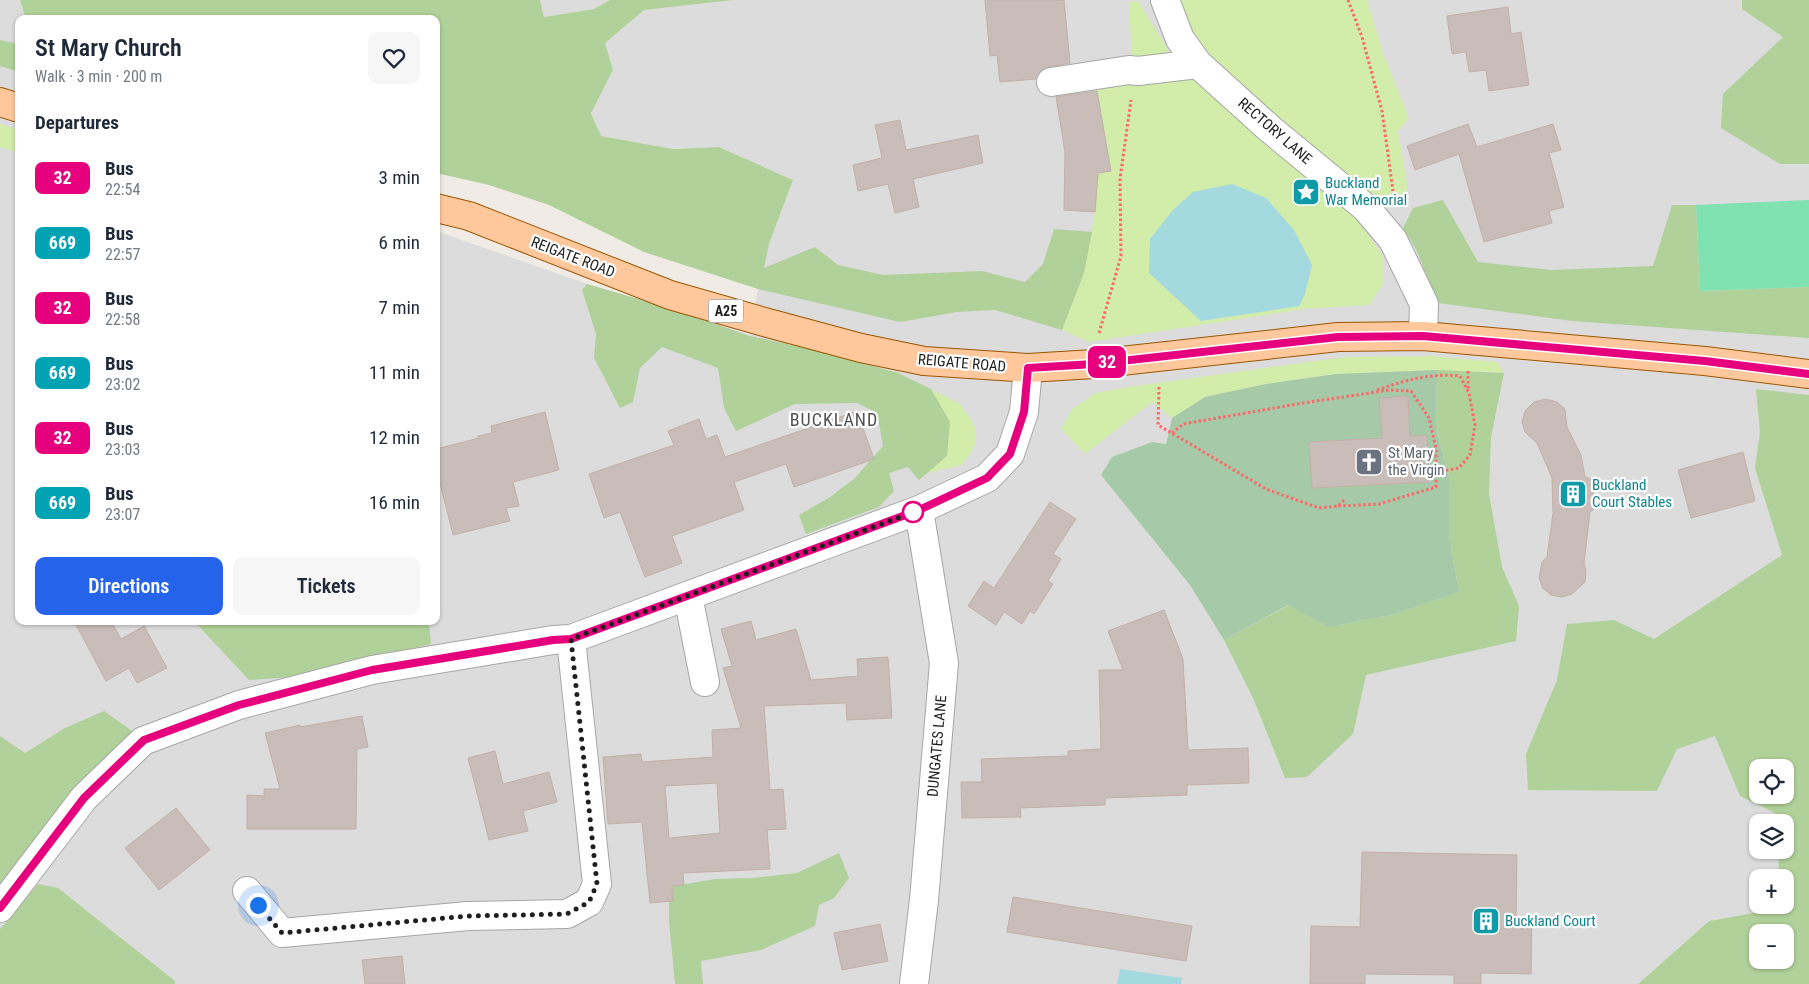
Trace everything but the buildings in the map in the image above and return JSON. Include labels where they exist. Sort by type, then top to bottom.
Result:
[{"type":"main road","points":[[0,102],[15,107]]},
{"type":"main road","name":"REIGATE ROAD","points":[[440,209],[468,216],[670,295],[861,348],[924,361],[1028,368],[1094,364],[1338,337],[1423,336],[1705,361],[1809,374]]},
{"type":"street","name":"RECTORY LANE","points":[[1165,0],[1180,39],[1198,64],[1270,129],[1366,208],[1393,240],[1424,304],[1423,336]]},
{"type":"street","points":[[1050,82],[1129,70],[1198,64]]},
{"type":"street","points":[[0,908],[84,798],[144,740],[239,705],[372,670],[553,640],[571,639],[919,510],[987,478],[1010,454],[1024,412],[1028,368]]},
{"type":"street","name":"DUNGATES LANE","points":[[914,984],[924,900],[944,663],[919,510]]},
{"type":"street","points":[[688,596],[705,682]]},
{"type":"street","points":[[247,891],[282,933],[468,916],[567,914],[589,902],[597,884],[571,639]]},
{"type":"path","points":[[1348,0],[1362,37],[1382,111],[1394,194]]},
{"type":"path","points":[[1094,364],[1099,332],[1121,256],[1120,179],[1133,89],[1138,70]]},
{"type":"path","points":[[1159,356],[1158,424],[1172,433],[1266,489],[1319,508],[1379,504],[1436,487],[1436,448],[1429,418],[1411,391],[1390,390],[1302,403],[1183,424],[1172,433]]},
{"type":"path","points":[[1371,393],[1410,379],[1444,375],[1460,376],[1469,393],[1475,424],[1470,455],[1459,468],[1436,472]]},
{"type":"path","points":[[1338,506],[1344,500]]},
{"type":"shaded area","points":[[0,0],[20,0],[25,15],[15,15],[15,625],[440,625],[440,232],[587,284],[669,308],[750,335],[758,289],[769,244],[793,180],[720,147],[673,149],[601,136],[591,112],[613,70],[594,9],[544,17],[540,0],[1809,0],[1809,799],[1776,814],[1749,814],[1749,859],[1778,859],[1779,869],[1749,869],[1749,914],[1709,921],[1638,984],[0,984]]},
{"type":"green space","points":[[20,0],[540,0],[544,17],[594,9],[610,0],[733,0],[644,10],[605,43],[613,70],[591,113],[601,136],[673,149],[719,147],[793,180],[769,244],[764,268],[815,247],[838,265],[883,275],[982,271],[1025,282],[1043,264],[1054,229],[1092,232],[1084,273],[1062,330],[995,310],[957,312],[900,322],[758,289],[644,252],[549,205],[489,185],[440,174],[440,15],[25,15]]},
{"type":"green space","points":[[1175,0],[1367,0],[1384,56],[1409,118],[1398,131],[1408,189],[1386,208],[1263,104],[1217,61],[1191,35]]},
{"type":"green space","points":[[1742,0],[1809,0],[1809,164],[1780,164],[1721,128],[1723,94],[1783,37],[1742,9]]},
{"type":"green space","points":[[1138,1],[1172,56],[1275,152],[1337,199],[1363,227],[1383,256],[1384,283],[1369,305],[1304,309],[1089,342],[1062,330],[1084,273],[1095,212],[1098,173],[1110,171],[1096,86],[1132,60],[1129,2]]},
{"type":"green space","points":[[0,40],[15,43],[15,71],[0,66]]},
{"type":"green space","points":[[0,124],[15,129],[15,152],[0,147]]},
{"type":"green space","points":[[1443,200],[1478,262],[1551,270],[1653,266],[1672,205],[1696,205],[1700,291],[1809,287],[1809,338],[1572,321],[1438,303],[1416,249],[1403,228],[1413,208]]},
{"type":"green space","points":[[1809,200],[1809,287],[1700,291],[1696,205]]},
{"type":"green space","points":[[587,284],[669,308],[750,336],[815,350],[898,373],[931,389],[950,422],[947,456],[919,480],[908,467],[889,473],[894,491],[879,507],[806,534],[799,515],[830,497],[855,478],[883,446],[877,413],[857,403],[795,404],[736,431],[724,408],[718,368],[662,347],[640,368],[633,402],[620,408],[594,358],[596,334],[582,290]]},
{"type":"green space","points":[[1431,356],[1497,362],[1504,373],[1437,370],[1336,374],[1266,384],[1205,397],[1172,418],[1152,402],[1085,454],[1061,429],[1072,409],[1096,393],[1345,357]]},
{"type":"green space","points":[[1437,370],[1504,373],[1491,437],[1489,494],[1502,567],[1519,606],[1516,641],[1366,675],[1353,734],[1307,777],[1285,778],[1253,698],[1224,640],[1289,605],[1329,627],[1395,614],[1459,592],[1449,536],[1450,481],[1436,428]]},
{"type":"green space","points":[[1437,370],[1436,428],[1450,481],[1449,536],[1459,592],[1395,614],[1329,627],[1288,605],[1224,640],[1190,585],[1101,475],[1112,457],[1152,442],[1166,444],[1172,418],[1205,397],[1266,384],[1336,374]]},
{"type":"green space","points":[[931,389],[960,404],[975,426],[975,446],[962,465],[927,473],[947,456],[950,422]]},
{"type":"green space","points":[[1756,389],[1809,395],[1809,984],[1638,984],[1709,921],[1749,914],[1794,914],[1794,869],[1779,869],[1778,859],[1794,859],[1794,814],[1775,814],[1756,804],[1794,804],[1794,759],[1749,759],[1749,800],[1740,796],[1715,736],[1677,749],[1657,791],[1528,790],[1526,754],[1557,680],[1567,624],[1614,620],[1654,639],[1782,555],[1755,468],[1760,432]]},
{"type":"green space","points":[[198,625],[429,625],[431,644],[292,677],[249,680]]},
{"type":"green space","points":[[104,711],[132,731],[0,886],[0,736],[25,753],[65,728]]},
{"type":"green space","points":[[839,853],[849,878],[834,898],[819,905],[815,926],[761,950],[701,961],[703,984],[675,984],[669,921],[669,887],[715,879],[752,878],[797,873]]},
{"type":"green space","points":[[38,884],[58,888],[175,981],[175,984],[0,984],[0,929]]},
{"type":"water","points":[[1232,184],[1266,198],[1294,230],[1312,265],[1305,294],[1299,306],[1201,321],[1149,273],[1150,239],[1173,210],[1193,192]]},
{"type":"water","points":[[1120,969],[1182,978],[1181,984],[1117,984]]},
{"type":"bus line","name":"32","points":[[0,908],[84,798],[144,740],[239,705],[372,670],[553,640],[571,639],[919,510],[987,478],[1010,454],[1024,412],[1028,368],[1094,364],[1338,337],[1423,336],[1705,361],[1809,374]]},
{"type":"place","name":"Buckland War Memorial","points":[[1306,192]]},
{"type":"place","name":"St Mary the Virgin","points":[[1369,462]]},
{"type":"place","name":"Buckland Court Stables","points":[[1573,494]]},
{"type":"place","name":"Buckland Court","points":[[1486,921]]},
{"type":"district","name":"BUCKLAND","points":[[834,420]]},
{"type":"route","points":[[258,905],[282,933],[468,916],[567,914],[589,902],[597,884],[571,639],[919,510],[913,512]]}]
